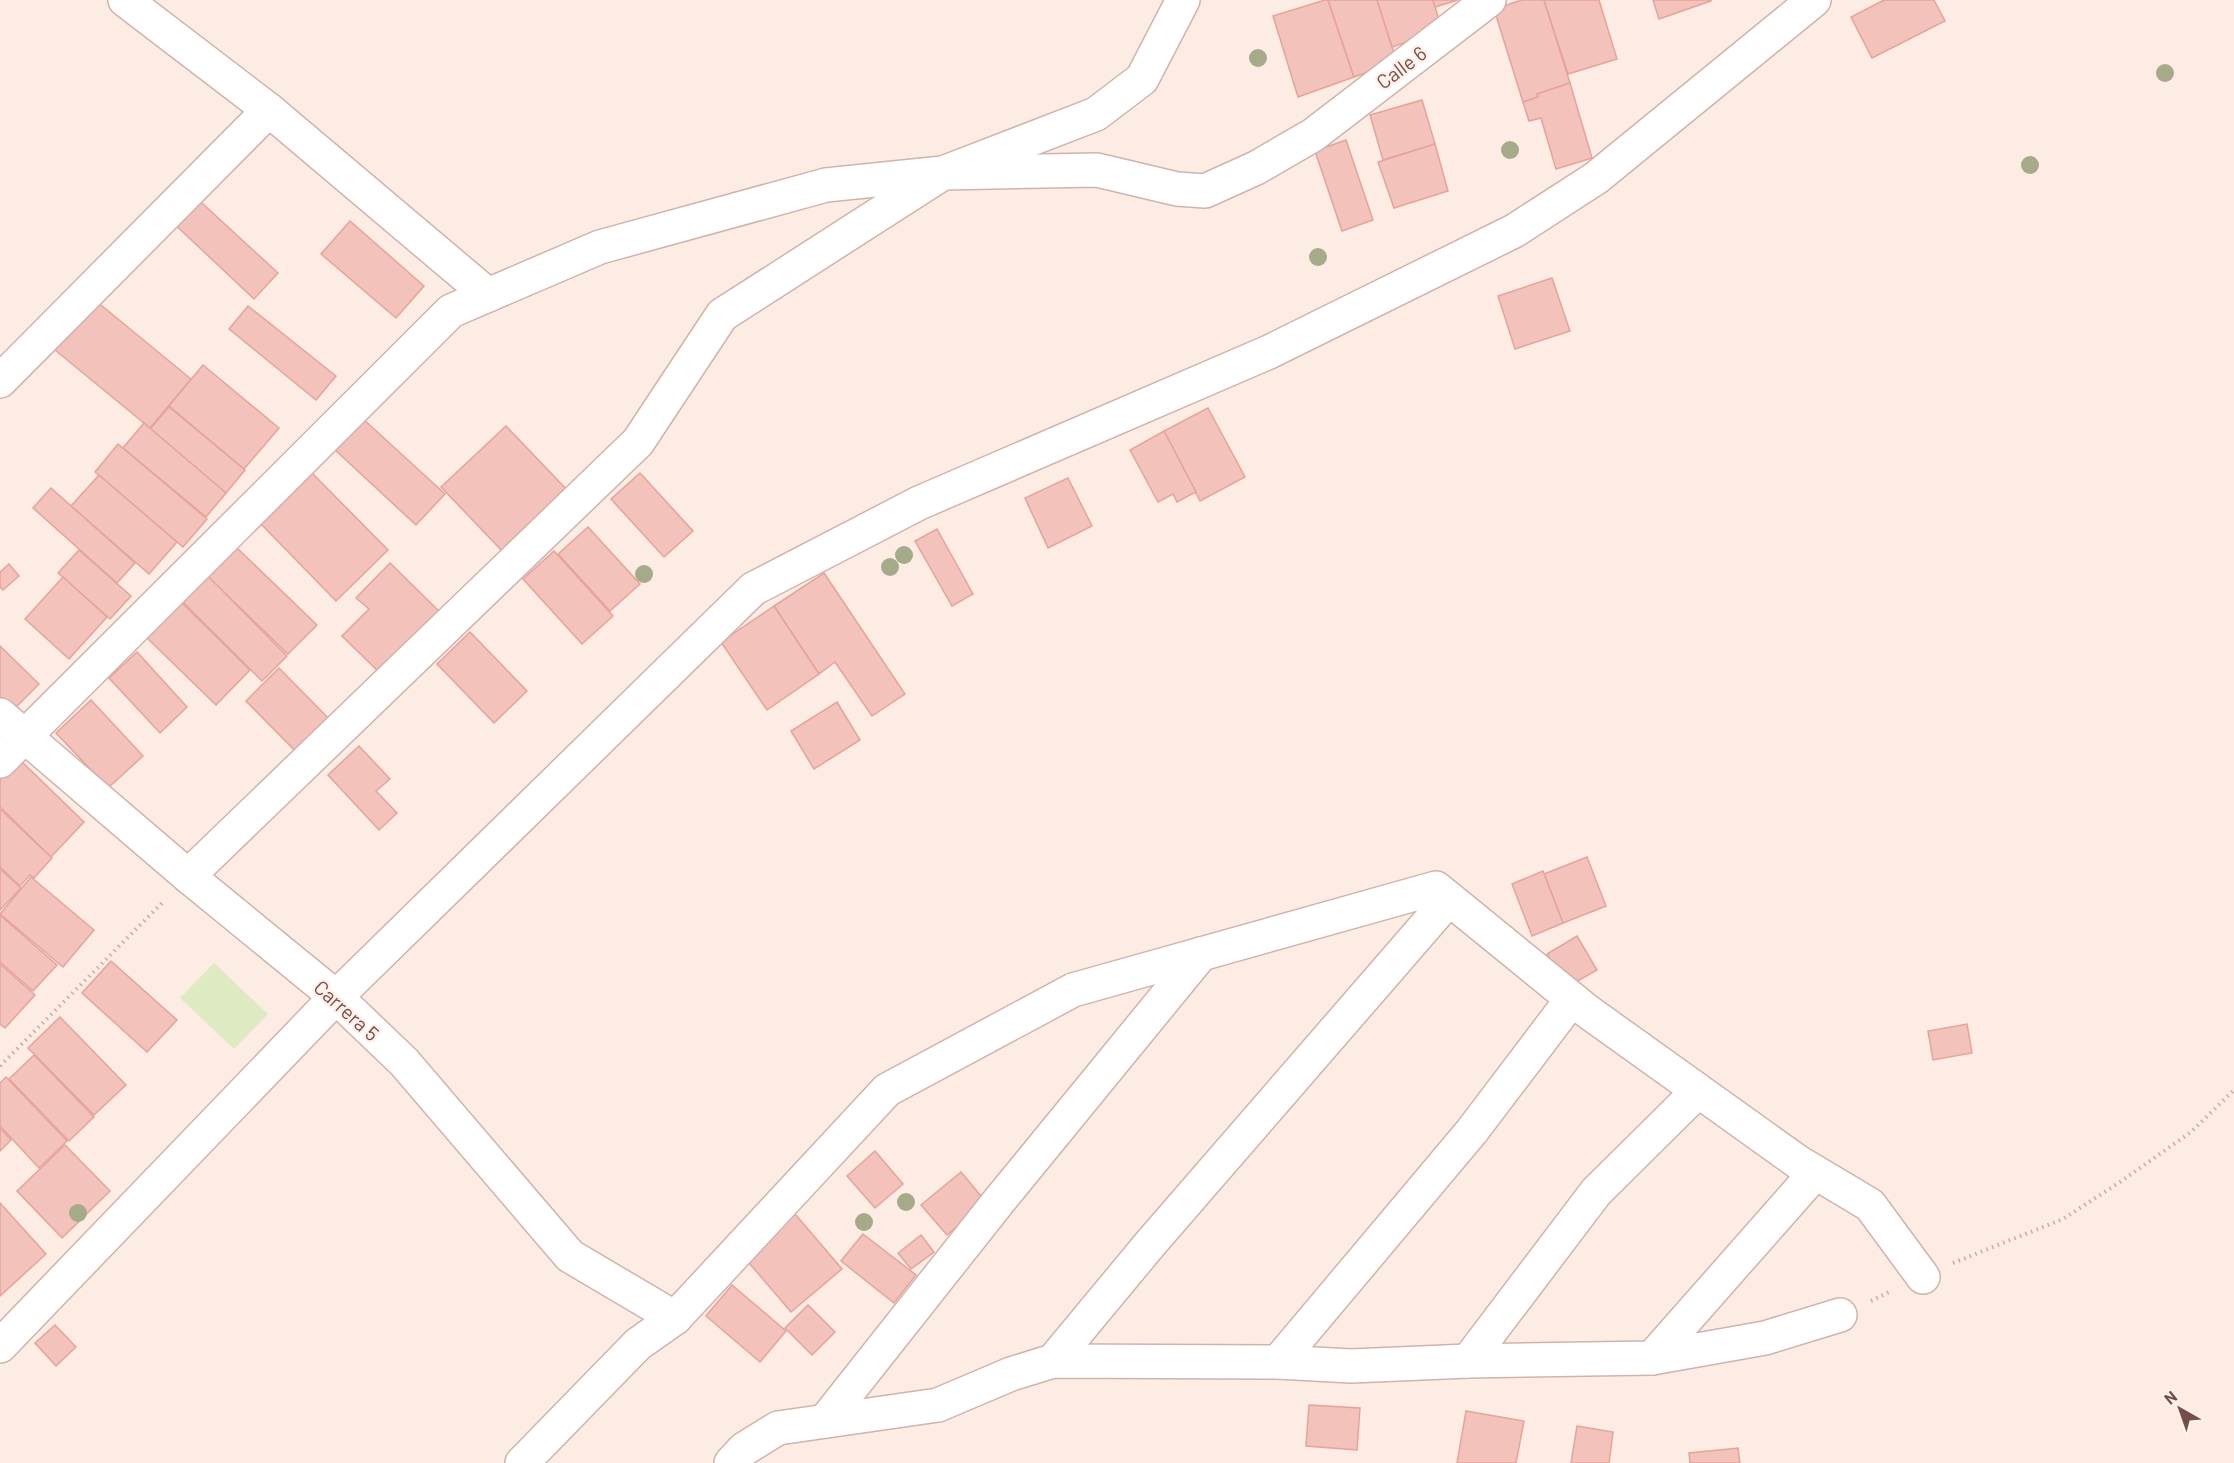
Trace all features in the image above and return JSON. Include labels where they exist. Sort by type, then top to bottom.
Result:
[{"type":"street","points":[[125,0],[269,110],[488,295]]},
{"type":"street","points":[[188,876],[638,442],[722,315],[944,173],[1096,114],[1142,79],[1183,0]]},
{"type":"street","name":"Calle 6","points":[[944,173],[1097,170],[1176,189],[1205,191],[1257,168],[1313,135],[1489,0]]},
{"type":"street","points":[[0,1346],[336,998],[753,589],[919,503],[1269,352],[1514,231],[1596,178],[1814,0]]},
{"type":"street","points":[[0,381],[269,110]]},
{"type":"street","points":[[0,761],[12,726],[451,311],[600,247],[826,185],[944,173]]},
{"type":"street","name":"Carrera 5","points":[[12,726],[336,998],[404,1062],[570,1256],[675,1318]]},
{"type":"street","points":[[522,1463],[638,1344],[675,1318],[887,1090],[1073,990],[1436,888],[1572,999],[1815,1173],[1870,1205],[1923,1277]]},
{"type":"street","points":[[1053,1361],[1150,1244],[1449,898]]},
{"type":"street","points":[[825,1421],[999,1201],[1200,954]]},
{"type":"street","points":[[1278,1362],[1472,1131],[1572,999]]},
{"type":"street","points":[[1468,1361],[1596,1192],[1698,1091]]},
{"type":"street","points":[[1652,1358],[1815,1173]]},
{"type":"street","points":[[731,1463],[744,1449],[778,1428],[938,1405],[1011,1374],[1053,1361],[1278,1362],[1351,1366],[1468,1361],[1652,1358],[1765,1338],[1840,1315]]},
{"type":"path","points":[[0,1066],[188,876]]},
{"type":"path","points":[[1840,1315],[1923,1277],[2063,1219],[2192,1131],[2234,1090]]},
{"type":"green space","points":[[214,963],[268,1014],[234,1049],[180,998]]},
{"type":"building","points":[[1328,0],[1354,77],[1298,97],[1273,16]]},
{"type":"building","points":[[1328,0],[1377,0],[1397,62],[1354,77]]},
{"type":"building","points":[[1377,0],[1433,0],[1442,30],[1392,47]]},
{"type":"building","points":[[1433,0],[1458,0],[1435,7]]},
{"type":"building","points":[[1522,0],[1544,0],[1570,83],[1537,94],[1538,97],[1523,102],[1494,9]]},
{"type":"building","points":[[1544,0],[1599,0],[1617,59],[1568,74]]},
{"type":"building","points":[[1653,0],[1711,0],[1711,1],[1659,19]]},
{"type":"building","points":[[1884,0],[1934,0],[1945,21],[1872,58],[1851,17]]},
{"type":"building","points":[[1570,83],[1592,158],[1556,169],[1541,118],[1529,121],[1523,102],[1538,97],[1537,94]]},
{"type":"building","points":[[1422,100],[1435,144],[1383,160],[1370,115]]},
{"type":"building","points":[[1346,140],[1373,220],[1342,231],[1315,151]]},
{"type":"building","points":[[1435,144],[1448,191],[1394,208],[1378,162]]},
{"type":"building","points":[[191,193],[278,273],[254,299],[168,218]]},
{"type":"building","points":[[350,221],[424,286],[396,318],[321,254]]},
{"type":"building","points":[[1552,278],[1570,331],[1515,349],[1498,296]]},
{"type":"building","points":[[96,301],[191,379],[150,428],[55,350]]},
{"type":"building","points":[[248,306],[336,376],[316,400],[229,329]]},
{"type":"building","points":[[203,365],[279,428],[244,469],[169,406]]},
{"type":"building","points":[[169,407],[245,470],[226,493],[150,429]]},
{"type":"building","points":[[1208,408],[1245,477],[1200,501],[1164,431]]},
{"type":"building","points":[[361,417],[445,494],[416,525],[333,448]]},
{"type":"building","points":[[144,423],[226,493],[206,517],[123,448]]},
{"type":"building","points":[[506,426],[569,492],[504,553],[441,487]]},
{"type":"building","points":[[1164,431],[1196,492],[1177,502],[1173,494],[1158,502],[1130,450]]},
{"type":"building","points":[[118,444],[207,519],[183,547],[95,472]]},
{"type":"building","points":[[312,473],[388,550],[336,601],[261,524]]},
{"type":"building","points":[[640,473],[693,531],[664,557],[611,499]]},
{"type":"building","points":[[99,475],[177,542],[149,574],[71,506]]},
{"type":"building","points":[[1068,478],[1092,526],[1048,548],[1025,498]]},
{"type":"building","points":[[51,488],[135,563],[117,583],[33,508]]},
{"type":"building","points":[[588,527],[640,584],[610,611],[558,554]]},
{"type":"building","points":[[937,529],[973,594],[952,606],[915,541]]},
{"type":"building","points":[[237,548],[317,625],[288,654],[208,577]]},
{"type":"building","points":[[79,550],[131,596],[110,619],[58,573]]},
{"type":"building","points":[[554,551],[613,616],[582,644],[523,579]]},
{"type":"building","points":[[390,563],[446,618],[386,679],[342,636],[369,609],[356,598]]},
{"type":"building","points":[[9,564],[19,576],[3,590],[0,587],[0,572]]},
{"type":"building","points":[[824,573],[905,694],[872,716],[835,662],[819,674],[774,606]]},
{"type":"building","points":[[207,575],[287,656],[262,681],[182,601]]},
{"type":"building","points":[[63,577],[107,617],[69,659],[25,619]]},
{"type":"building","points":[[179,600],[250,670],[216,705],[145,636]]},
{"type":"building","points":[[774,606],[819,674],[767,710],[721,642]]},
{"type":"building","points":[[470,632],[527,691],[494,723],[437,664]]},
{"type":"building","points":[[0,646],[39,684],[12,711],[0,699]]},
{"type":"building","points":[[137,652],[187,707],[160,733],[109,678]]},
{"type":"building","points":[[279,668],[337,727],[304,760],[246,701]]},
{"type":"building","points":[[91,700],[143,756],[108,788],[56,733]]},
{"type":"building","points":[[837,702],[860,740],[814,769],[791,731]]},
{"type":"building","points":[[359,746],[390,779],[376,791],[397,813],[379,830],[328,775]]},
{"type":"building","points":[[20,760],[84,822],[51,857],[0,807],[0,780]]},
{"type":"building","points":[[0,809],[52,858],[34,878],[30,875],[20,886],[0,867]]},
{"type":"building","points":[[1587,857],[1606,906],[1563,923],[1544,874]]},
{"type":"building","points":[[0,869],[21,888],[0,910]]},
{"type":"building","points":[[1543,871],[1563,923],[1532,936],[1512,884]]},
{"type":"building","points":[[31,877],[94,930],[63,967],[0,914]]},
{"type":"building","points":[[0,915],[57,965],[33,991],[0,962]]},
{"type":"building","points":[[1577,936],[1597,970],[1567,987],[1547,954]]},
{"type":"building","points":[[111,961],[177,1020],[147,1052],[82,993]]},
{"type":"building","points":[[0,964],[35,995],[5,1028],[0,1024]]},
{"type":"building","points":[[60,1017],[126,1085],[94,1115],[28,1048]]},
{"type":"building","points":[[1967,1024],[1972,1053],[1933,1060],[1928,1031]]},
{"type":"building","points":[[34,1055],[94,1117],[69,1141],[9,1079]]},
{"type":"building","points":[[6,1077],[67,1141],[39,1168],[0,1126],[0,1083]]},
{"type":"building","points":[[0,1128],[11,1140],[0,1151]]},
{"type":"building","points":[[65,1145],[110,1191],[62,1238],[17,1191]]},
{"type":"building","points":[[875,1151],[903,1184],[875,1208],[847,1176]]},
{"type":"building","points":[[961,1172],[986,1202],[947,1235],[921,1205]]},
{"type":"building","points":[[0,1203],[46,1254],[0,1296]]},
{"type":"building","points":[[795,1214],[842,1269],[791,1312],[744,1257]]},
{"type":"building","points":[[863,1234],[916,1275],[894,1303],[841,1261]]},
{"type":"building","points":[[921,1235],[934,1252],[911,1269],[898,1253]]},
{"type":"building","points":[[732,1285],[786,1331],[760,1362],[706,1316]]},
{"type":"building","points":[[808,1305],[835,1332],[812,1355],[785,1328]]},
{"type":"building","points":[[55,1325],[76,1347],[56,1366],[35,1343]]},
{"type":"building","points":[[1309,1405],[1360,1408],[1357,1450],[1306,1446]]},
{"type":"building","points":[[1466,1411],[1524,1421],[1516,1463],[1457,1463]]},
{"type":"building","points":[[1577,1426],[1613,1432],[1609,1463],[1571,1463]]},
{"type":"building","points":[[1738,1448],[1740,1463],[1690,1463],[1689,1453]]}]
